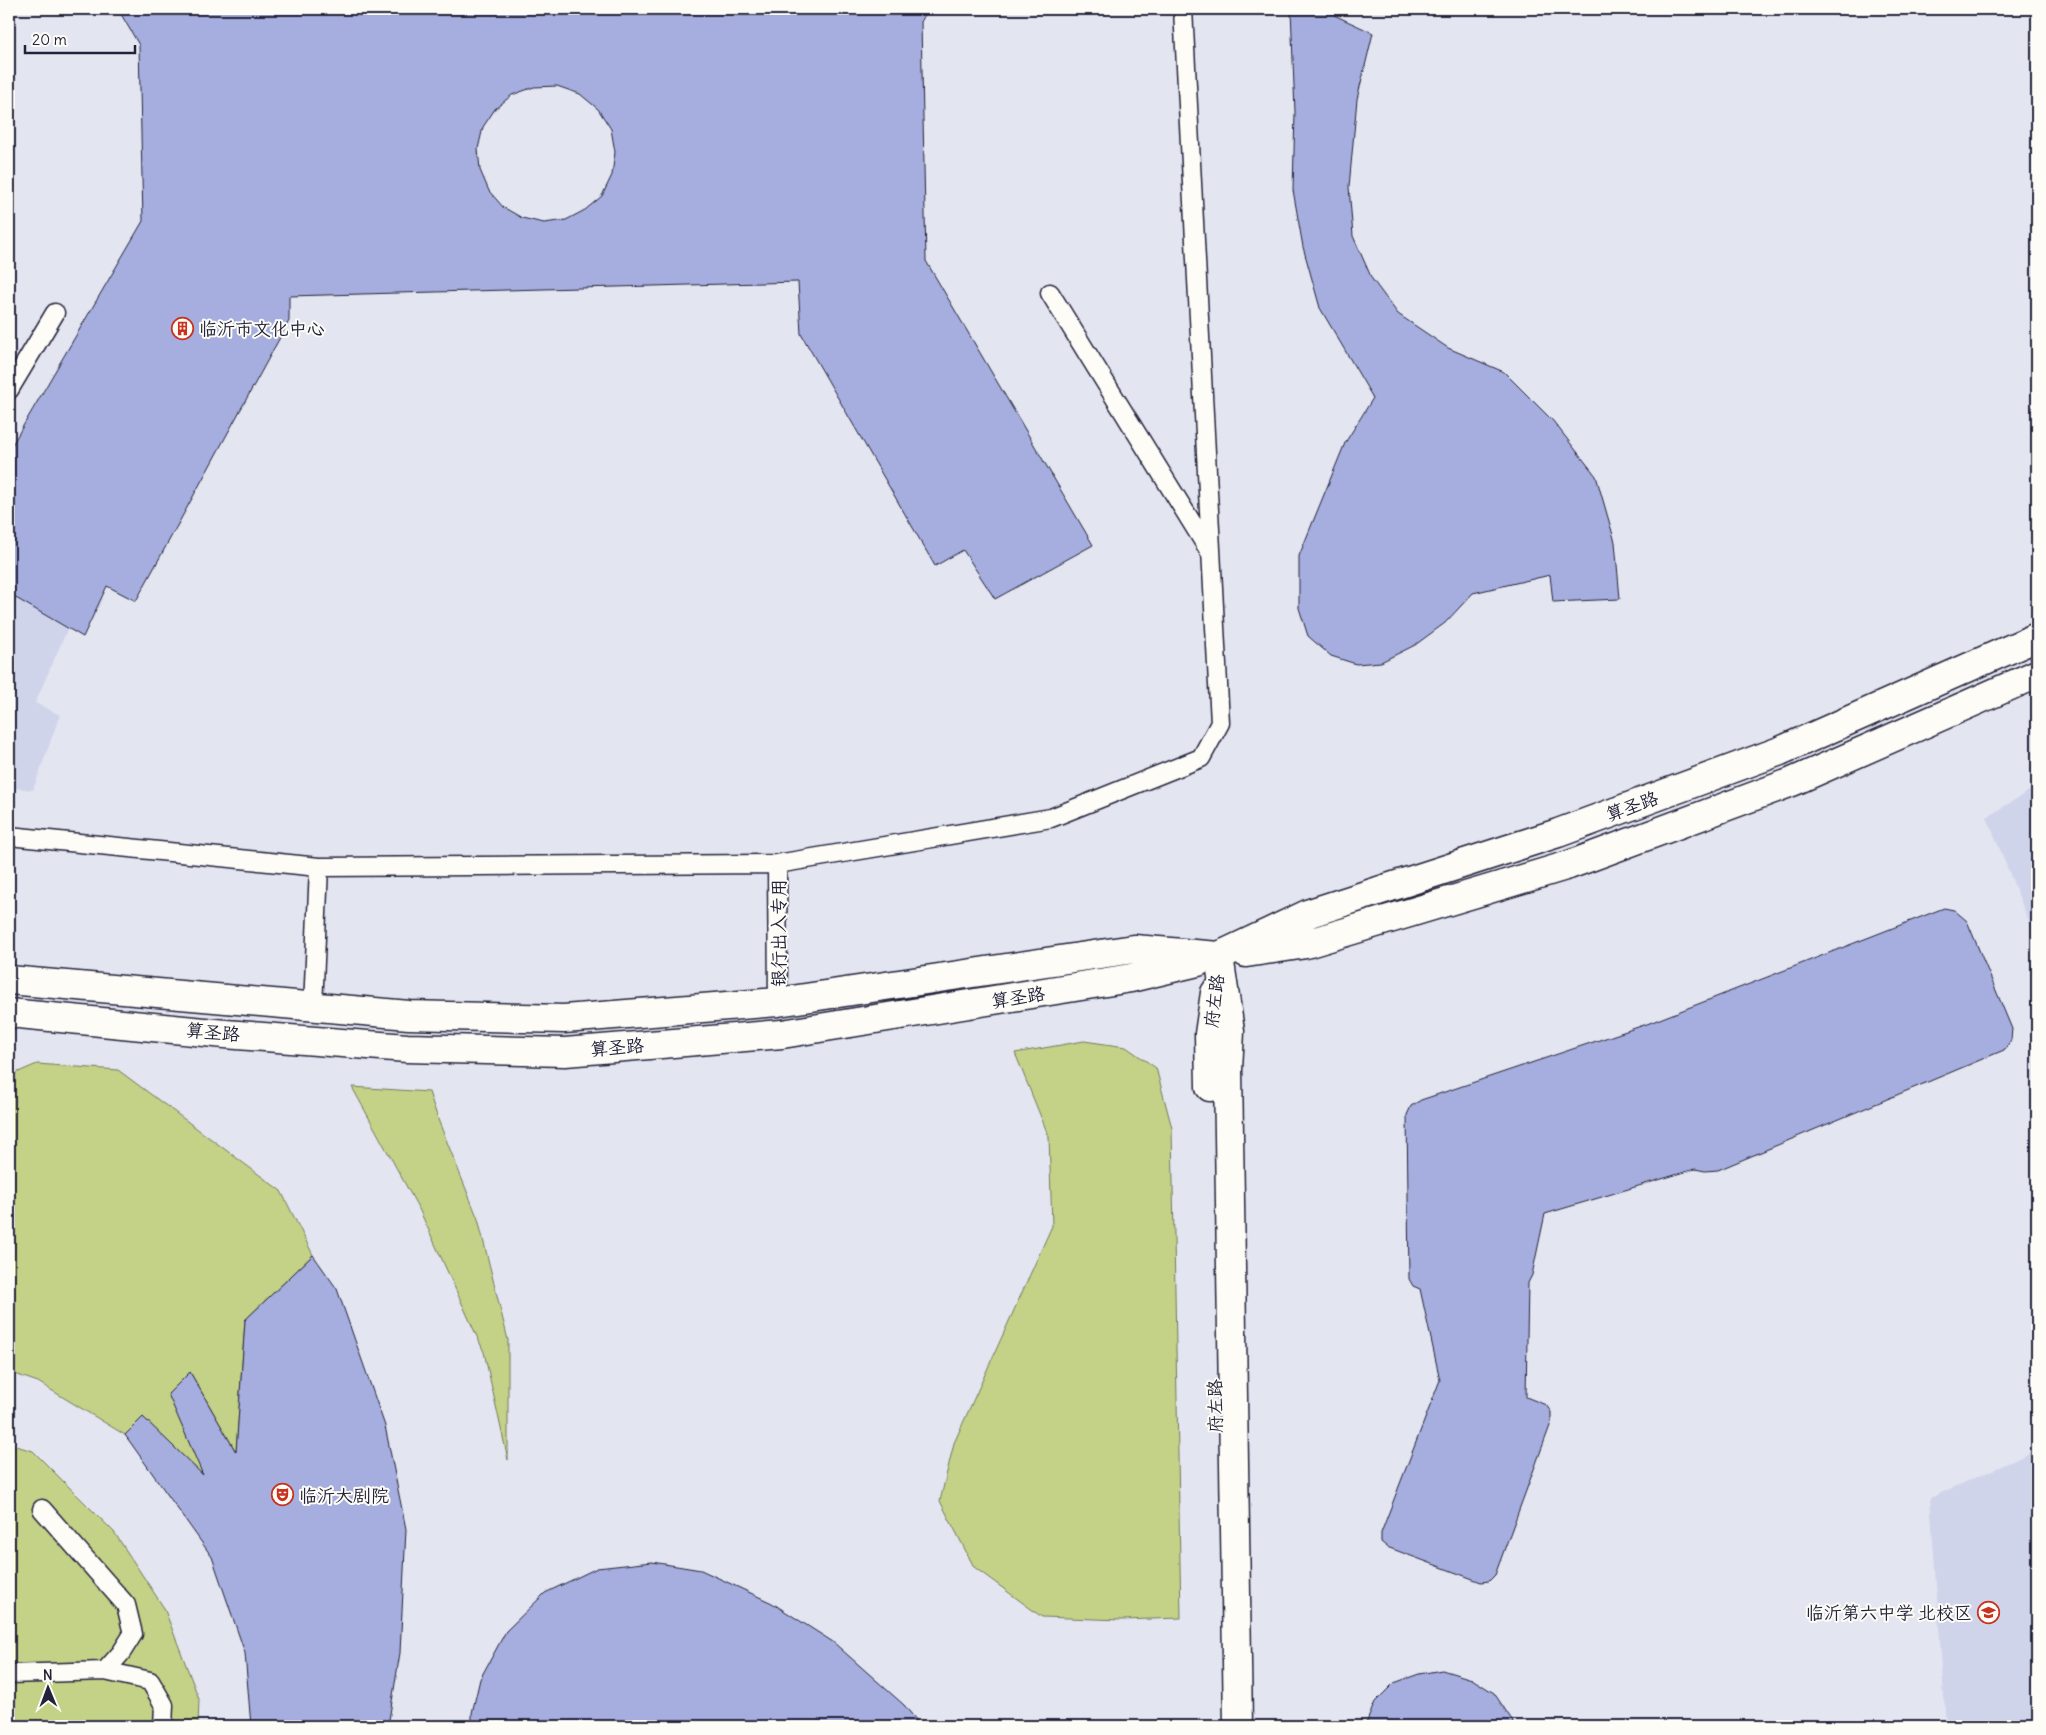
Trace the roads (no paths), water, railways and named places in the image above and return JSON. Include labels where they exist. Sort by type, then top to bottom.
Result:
[{"type":"main road","name":"算圣路","points":[[9,980],[409,1015],[564,1019],[778,1002],[1134,949],[1219,956],[1310,913],[1558,833],[1780,751],[2037,637]]},
{"type":"main road","name":"算圣路","points":[[9,1013],[225,1034],[407,1048],[565,1052],[782,1034],[1131,978],[1219,956],[1306,944],[1570,864],[1792,782],[2037,674]]},
{"type":"main road","name":"府左路","points":[[1219,956],[1210,1034],[1220,1726]]},
{"type":"main road","name":"府左路","points":[[1219,956],[1230,1032],[1228,1070],[1238,1726]]},
{"type":"lane","points":[[9,836],[319,867],[777,864],[1051,818],[1201,758],[1220,723],[1183,9]]},
{"type":"lane","points":[[1050,293],[1211,553]]},
{"type":"lane","points":[[9,390],[55,313]]},
{"type":"lane","name":"银行出入专用","points":[[777,864],[778,1002]]},
{"type":"lane","points":[[313,1007],[319,867]]},
{"type":"lane","points":[[42,1509],[126,1605],[132,1634],[121,1653],[105,1671]]},
{"type":"lane","points":[[9,1674],[105,1671],[150,1681],[164,1705],[163,1726]]},
{"type":"place","name":"临沂市文化中心","points":[[183,328]]},
{"type":"place","name":"临沂大剧院","points":[[283,1495]]},
{"type":"place","name":"临沂第六中学 北校区","points":[[1988,1612]]}]
